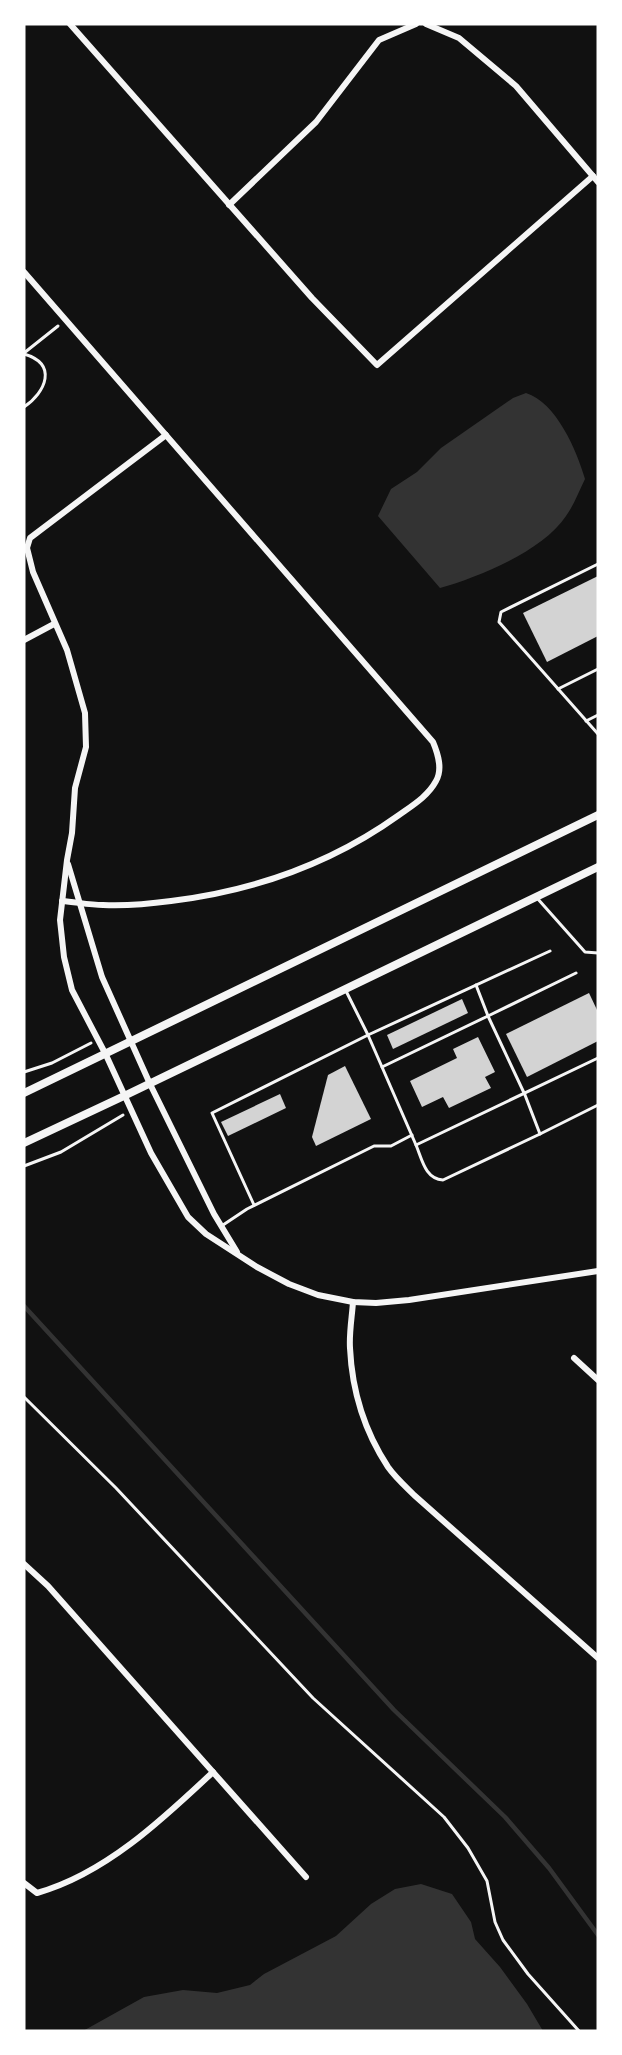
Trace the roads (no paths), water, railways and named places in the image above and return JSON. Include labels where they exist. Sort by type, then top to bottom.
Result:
[{"type":"main road","points":[[24,1093],[598,815]]},
{"type":"main road","points":[[24,1143],[598,867]]},
{"type":"street","points":[[70,24],[312,298],[377,365],[592,176]]},
{"type":"street","points":[[229,205],[316,122],[379,40],[416,24]]},
{"type":"street","points":[[426,24],[459,38],[516,86],[598,182]]},
{"type":"street","points":[[24,272],[433,742],[440,757],[437,780],[422,799],[351,845],[287,874],[215,894],[171,901],[101,905],[62,901]]},
{"type":"street","points":[[166,435],[30,538],[27,548],[33,572],[67,650],[85,713],[86,747],[75,788],[72,832],[60,920],[64,957],[72,990],[98,1039],[151,1153],[188,1217],[206,1234],[257,1267],[289,1284],[318,1295],[353,1302],[376,1303],[410,1300],[598,1271]]},
{"type":"street","points":[[24,640],[54,624]]},
{"type":"street","points":[[67,860],[102,977],[150,1084],[221,1226],[237,1253]]},
{"type":"street","points":[[353,1302],[350,1346],[354,1387],[373,1439],[390,1469],[414,1495],[598,1658]]},
{"type":"street","points":[[574,1358],[598,1380]]},
{"type":"street","points":[[24,1564],[48,1586],[306,1877]]},
{"type":"street","points":[[24,1883],[37,1893],[58,1887],[132,1844],[213,1772]]},
{"type":"lane","points":[[598,564],[501,612],[499,622],[598,734]]},
{"type":"lane","points":[[558,689],[598,669]]},
{"type":"lane","points":[[586,721],[598,715]]},
{"type":"lane","points":[[536,897],[585,952],[598,953]]},
{"type":"lane","points":[[254,1205],[212,1113],[368,1035],[550,951]]},
{"type":"lane","points":[[382,1067],[576,973]]},
{"type":"lane","points":[[476,986],[540,1134]]},
{"type":"lane","points":[[345,989],[368,1035],[429,1175],[437,1180],[443,1180],[598,1105]]},
{"type":"lane","points":[[416,1145],[525,1095],[598,1058]]},
{"type":"lane","points":[[221,1226],[254,1205],[374,1146],[391,1146],[412,1135]]},
{"type":"waterway","points":[[24,1306],[394,1710],[505,1817],[549,1868],[598,1935]]}]
